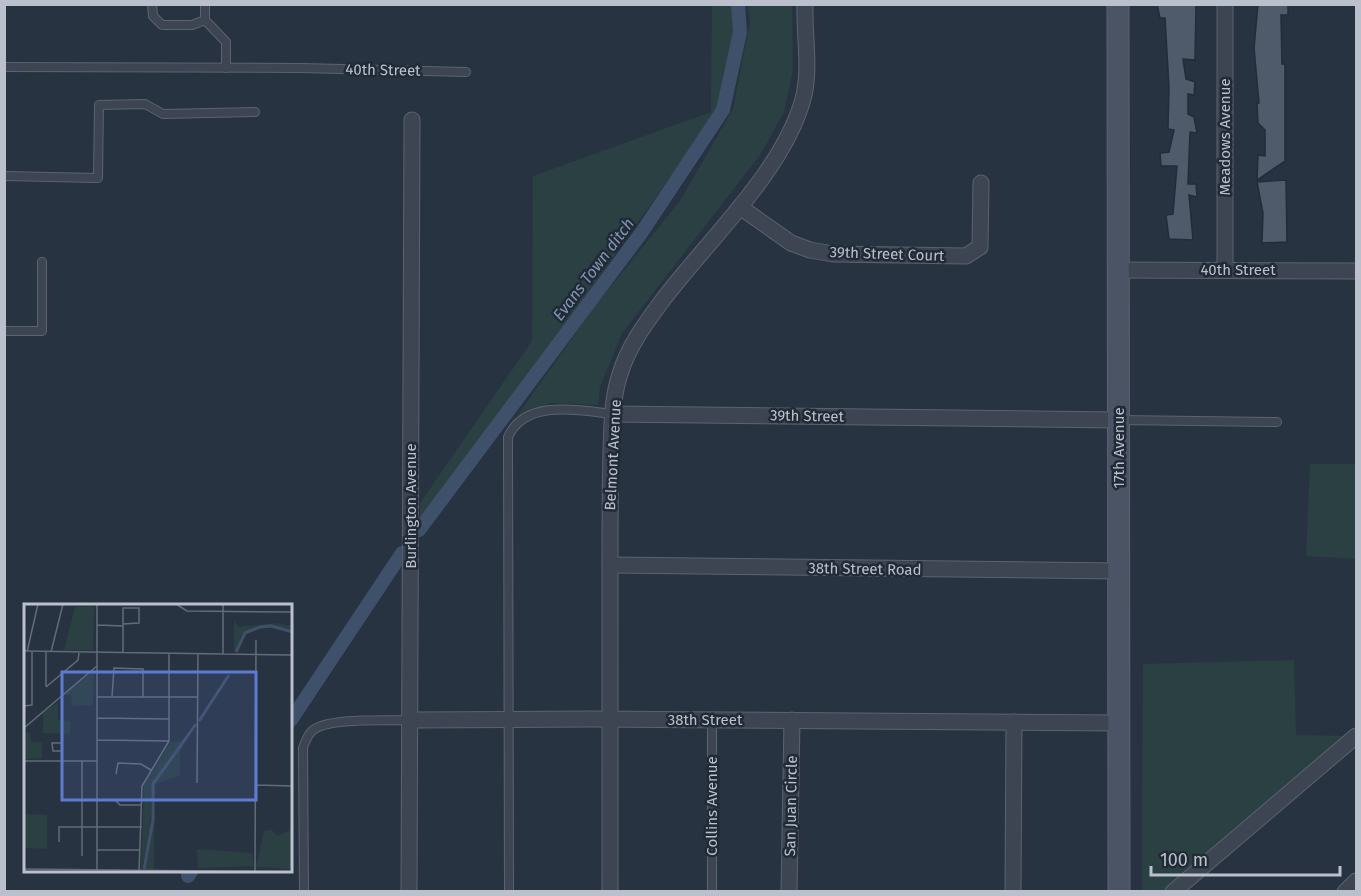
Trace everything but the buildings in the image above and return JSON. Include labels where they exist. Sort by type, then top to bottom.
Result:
[{"type":"main road","name":"17th Avenue","points":[[1118,4],[1119,891]]},
{"type":"street","name":"Belmont Avenue","points":[[610,891],[612,414],[618,378],[625,357],[643,326],[673,286],[740,207],[768,168],[793,127],[803,98],[805,4]]},
{"type":"street","name":"Meadows Avenue","points":[[1225,4],[1225,270]]},
{"type":"street","name":"Burlington Avenue","points":[[409,891],[412,120]]},
{"type":"street","name":"39th Street Court","points":[[740,207],[791,243],[810,250],[833,254],[966,256],[980,247],[981,183]]},
{"type":"street","name":"40th Street","points":[[1119,270],[1356,271]]},
{"type":"street","name":"39th Street","points":[[612,414],[1118,420]]},
{"type":"street","name":"38th Street Road","points":[[610,565],[1119,572]]},
{"type":"street","name":"38th Street","points":[[409,720],[611,719],[1118,723]]},
{"type":"street","name":"San Juan Circle","points":[[789,891],[792,720]]},
{"type":"street","points":[[1013,891],[1014,722]]},
{"type":"street","points":[[1173,891],[1356,736]]},
{"type":"street","points":[[1345,891],[1356,881]]},
{"type":"lane","points":[[152,4],[153,15],[162,25],[192,25],[206,20]]},
{"type":"lane","points":[[205,4],[206,20],[226,42],[226,68]]},
{"type":"lane","name":"40th Street","points":[[4,67],[300,68],[466,72]]},
{"type":"lane","points":[[4,176],[98,178],[99,105],[146,104],[163,114],[255,112]]},
{"type":"lane","points":[[4,331],[42,331],[42,262]]},
{"type":"lane","name":"39th Street","points":[[510,719],[508,438],[512,428],[518,422],[545,410],[573,409],[612,414]]},
{"type":"lane","points":[[1118,420],[1276,422]]},
{"type":"lane","points":[[509,891],[510,719]]},
{"type":"lane","name":"38th Street","points":[[304,891],[303,748],[313,730],[336,723],[409,720]]},
{"type":"lane","name":"Collins Avenue","points":[[712,720],[712,891]]},
{"type":"green space","points":[[712,5],[734,5],[736,31],[718,110],[420,523],[420,503],[532,341],[533,176],[711,112]]},
{"type":"green space","points":[[748,5],[792,5],[793,70],[784,112],[760,155],[622,333],[600,387],[598,405],[551,403],[517,416],[595,306],[680,201],[733,109],[750,21]]},
{"type":"green space","points":[[1310,464],[1356,464],[1356,559],[1306,556]]},
{"type":"green space","points":[[1294,660],[1296,735],[1348,736],[1163,891],[1142,892],[1143,664]]},
{"type":"waterway","name":"Evans Town ditch","points":[[419,530],[642,232],[723,110],[740,32],[738,4]]},
{"type":"waterway","name":"Evans Town ditch","points":[[292,718],[402,553]]},
{"type":"waterway","name":"Evans Town ditch","points":[[188,876],[191,872]]}]
